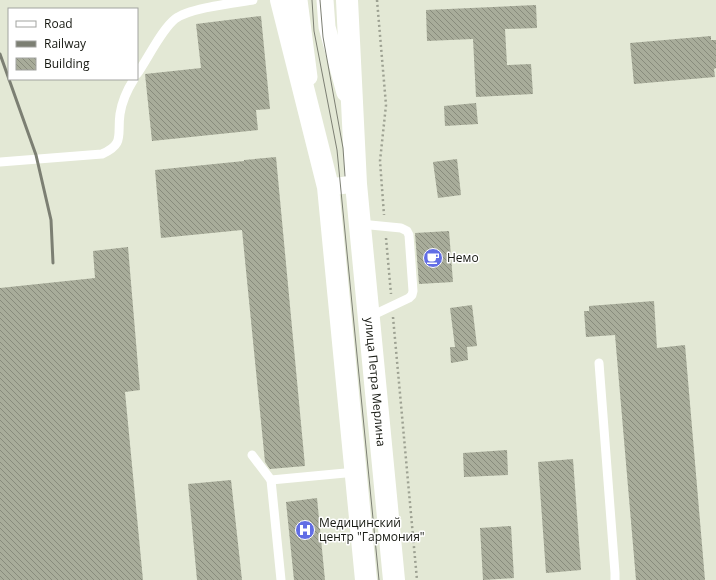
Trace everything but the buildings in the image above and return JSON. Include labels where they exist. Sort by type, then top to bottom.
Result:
[{"type":"main road","points":[[281,0],[328,187],[366,580]]},
{"type":"main road","name":"улица Петра Мерлина","points":[[347,0],[356,184],[394,580]]},
{"type":"street","points":[[299,0],[317,142]]},
{"type":"street","name":"улица Петра Мерлина","points":[[325,0],[327,27],[353,123]]},
{"type":"street","points":[[328,187],[356,184]]},
{"type":"lane","points":[[138,72],[168,26],[176,18],[186,12],[253,0]]},
{"type":"lane","points":[[0,162],[102,154],[113,149],[118,140],[120,114],[124,96],[133,80]]},
{"type":"lane","points":[[360,224],[402,228],[407,231],[409,235],[413,291],[412,296],[369,317]]},
{"type":"lane","points":[[599,363],[615,579]]},
{"type":"lane","points":[[252,455],[271,480],[281,580]]},
{"type":"lane","points":[[271,480],[356,472]]},
{"type":"path","points":[[377,0],[386,105],[380,161],[417,580]]},
{"type":"tram line","points":[[312,0],[314,31],[337,150],[379,580]]},
{"type":"tram line","points":[[320,0],[323,37],[343,148],[345,176]]},
{"type":"railway","points":[[0,54],[8,76]]},
{"type":"railway","points":[[9,80],[36,155],[51,220],[53,263]]},
{"type":"place","name":"Немо","points":[[433,258]]},
{"type":"place","name":"Медицинский центр \"Гармония\"","points":[[305,530]]}]
